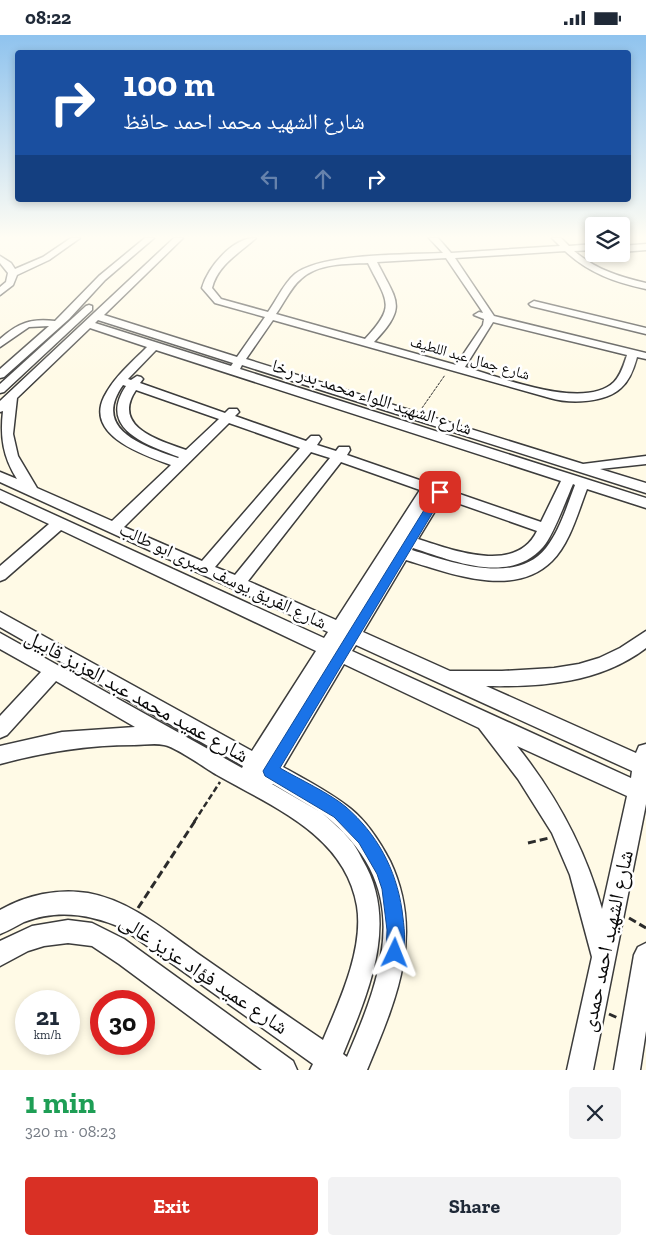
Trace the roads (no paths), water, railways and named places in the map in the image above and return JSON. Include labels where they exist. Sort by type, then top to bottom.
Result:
[{"type":"street","points":[[0,375],[57,324],[94,286]]},
{"type":"street","points":[[0,390],[115,286]]},
{"type":"street","points":[[0,408],[127,286]]},
{"type":"street","name":"شارع جمال عبد اللطيف","points":[[207,286],[213,297],[225,304],[368,341],[542,393],[585,397],[604,392],[619,384],[624,377],[628,354]]},
{"type":"street","points":[[245,365],[277,316],[300,286]]},
{"type":"street","points":[[368,341],[387,320],[392,310],[390,299],[384,286]]},
{"type":"street","points":[[453,366],[484,319],[487,311],[468,286]]},
{"type":"street","points":[[534,304],[646,331]]},
{"type":"street","points":[[265,342],[277,316]]},
{"type":"street","points":[[484,319],[628,354],[646,356]]},
{"type":"street","name":"شارع الشهيد اللواء محمد بدر رخا","points":[[91,320],[159,347],[245,365],[577,476],[646,488]]},
{"type":"street","name":"شارع الشهيد اللواء محمد بدر رخا","points":[[91,320],[416,416],[646,503]]},
{"type":"street","points":[[0,344],[26,323],[37,321],[57,324]]},
{"type":"street","points":[[159,347],[131,380],[107,404],[106,419],[122,438],[180,458]]},
{"type":"street","points":[[628,354],[646,361]]},
{"type":"street","points":[[131,380],[548,524]]},
{"type":"street","points":[[12,396],[6,424],[9,453],[18,473],[32,491]]},
{"type":"street","points":[[109,526],[227,412]]},
{"type":"street","points":[[204,569],[312,442]]},
{"type":"street","points":[[236,583],[342,452]]},
{"type":"street","points":[[406,547],[478,561],[509,561],[522,558],[532,551],[577,476],[646,460]]},
{"type":"street","points":[[406,547],[450,567],[485,574],[520,572],[546,558],[554,547],[577,476]]},
{"type":"street","name":"شارع الفريق يوسف صبرى ابو طالب","points":[[0,477],[446,678],[645,762]]},
{"type":"street","points":[[346,633],[406,547],[437,485]]},
{"type":"street","points":[[252,774],[346,633],[437,485]]},
{"type":"street","name":"شارع الفريق يوسف صبرى ابو طالب","points":[[0,495],[642,792]]},
{"type":"street","points":[[0,562],[55,521]]},
{"type":"street","points":[[0,575],[55,521]]},
{"type":"street","name":"شارع عميد محمد عبد العزيز قابيل","points":[[0,619],[169,736],[252,774],[326,802],[353,823],[375,853],[391,889],[396,930],[395,953],[390,975],[354,1070]]},
{"type":"street","points":[[446,678],[537,678],[568,674],[596,666],[621,655],[646,638]]},
{"type":"street","name":"شارع عميد محمد عبد العزيز قابيل","points":[[0,640],[54,671],[89,680],[252,774],[316,820],[343,844],[354,860],[362,879],[367,899],[370,926],[364,969],[331,1066]]},
{"type":"street","points":[[0,729],[54,671]]},
{"type":"street","points":[[484,719],[540,792],[564,834],[588,897],[604,959]]},
{"type":"street","points":[[0,755],[49,743],[90,737],[169,736]]},
{"type":"street","name":"شارع الشهيد احمد حمدى","points":[[580,1070],[613,910],[642,792],[645,762]]},
{"type":"street","name":"شارع عميد فؤاد عزيز غالى","points":[[0,923],[9,917],[41,906],[72,902],[101,907],[130,920],[331,1066]]},
{"type":"street","name":"شارع عميد فؤاد عزيز غالى","points":[[0,954],[37,936],[65,932],[91,935],[114,946],[284,1070]]},
{"type":"street","points":[[627,1070],[640,1020],[646,955]]}]
